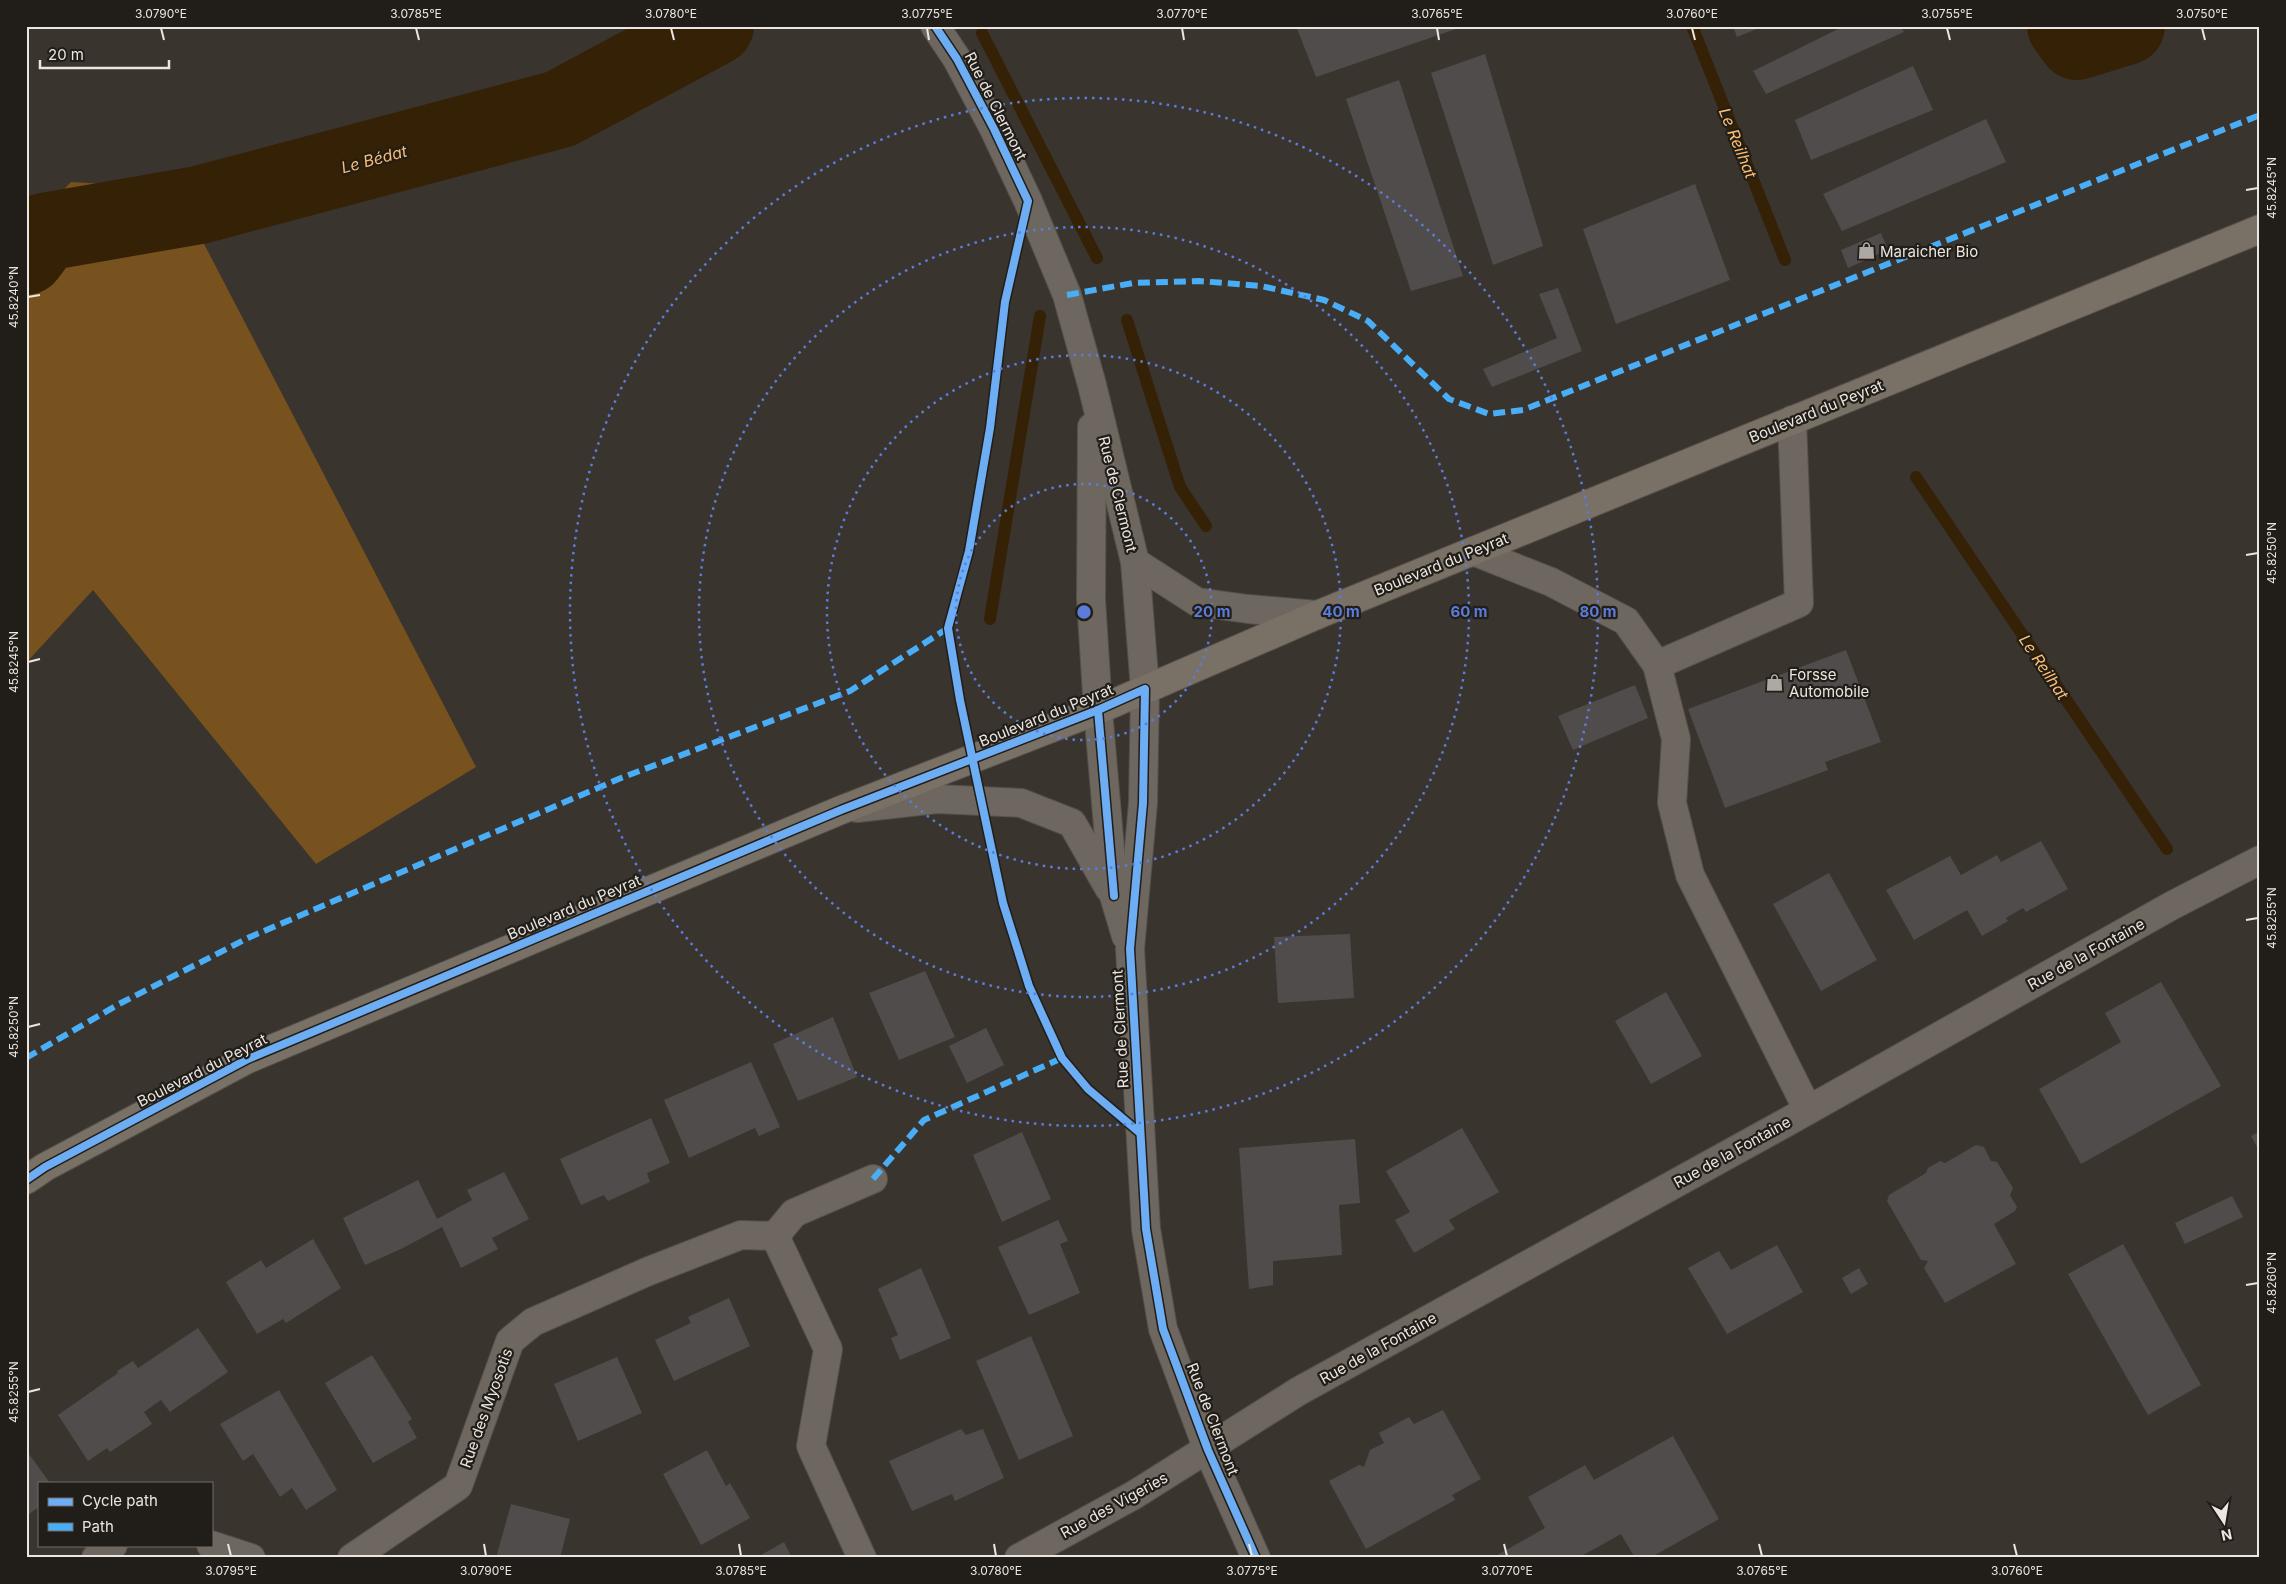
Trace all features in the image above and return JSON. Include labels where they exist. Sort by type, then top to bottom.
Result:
[{"type":"main road","name":"Boulevard du Peyrat","points":[[26,1180],[45,1167],[248,1059],[841,810],[1098,710],[1317,615],[2260,229]]},
{"type":"street","name":"Rue de Clermont","points":[[935,26],[957,59],[971,85],[1028,201],[1067,295],[1092,385],[1134,562],[1145,689],[1143,803],[1130,949],[1146,1229],[1164,1329],[1208,1450],[1256,1558]]},
{"type":"street","name":"Rue de Clermont","points":[[1092,385],[1091,600],[1098,710],[1114,896],[1130,949]]},
{"type":"street","points":[[1657,665],[1799,603],[1792,420]]},
{"type":"street","points":[[1473,551],[1551,582],[1626,622],[1657,665],[1676,739],[1672,803],[1690,875],[1808,1110]]},
{"type":"street","name":"Rue de Clermont","points":[[1134,562],[1197,602],[1317,615]]},
{"type":"street","name":"Rue de Clermont","points":[[841,810],[936,800],[1021,803],[1072,823],[1114,896]]},
{"type":"street","name":"Rue de la Fontaine","points":[[1208,1450],[1299,1391],[1808,1110],[2162,911],[2260,860]]},
{"type":"street","points":[[862,1558],[811,1446],[828,1349],[775,1236],[794,1213],[873,1179]]},
{"type":"street","name":"Rue des Myosotis","points":[[352,1558],[458,1486],[510,1341],[533,1322],[741,1235],[775,1236]]},
{"type":"street","name":"Rue des Vigeries","points":[[1019,1558],[1134,1495],[1208,1450]]},
{"type":"street","points":[[212,1545],[251,1558]]},
{"type":"street","points":[[96,1558],[112,1546]]},
{"type":"shaded area","points":[[71,182],[175,188],[476,767],[316,864],[93,590],[26,663],[26,228]]},
{"type":"building","points":[[1296,26],[1462,26],[1462,27],[1316,77]]},
{"type":"building","points":[[1733,26],[1764,26],[1737,37]]},
{"type":"building","points":[[1844,26],[1901,26],[1904,32],[1766,94],[1753,71]]},
{"type":"building","points":[[1485,54],[1543,246],[1493,265],[1431,73]]},
{"type":"building","points":[[1913,66],[1933,110],[1811,160],[1795,120]]},
{"type":"building","points":[[1399,80],[1463,276],[1411,291],[1346,99]]},
{"type":"building","points":[[1986,119],[2006,162],[1842,231],[1823,194]]},
{"type":"building","points":[[1695,184],[1730,280],[1616,324],[1583,229]]},
{"type":"building","points":[[1881,233],[1888,250],[1848,268],[1841,250]]},
{"type":"building","points":[[1558,288],[1582,351],[1492,387],[1483,369],[1557,338],[1539,294]]},
{"type":"building","points":[[1846,650],[1881,742],[1825,762],[1828,770],[1725,808],[1688,709]]},
{"type":"building","points":[[1635,685],[1648,718],[1573,750],[1558,716]]},
{"type":"building","points":[[2041,841],[2068,889],[2026,912],[2023,908],[2006,918],[2008,921],[1982,936],[1967,910],[1914,940],[1886,890],[1950,856],[1961,875],[1997,855],[2001,862]]},
{"type":"building","points":[[1829,873],[1877,960],[1821,991],[1773,904]]},
{"type":"building","points":[[1350,934],[1354,998],[1278,1003],[1274,937]]},
{"type":"building","points":[[925,971],[955,1037],[899,1060],[869,993]]},
{"type":"building","points":[[2161,982],[2221,1086],[2081,1164],[2039,1089],[2121,1042],[2105,1013]]},
{"type":"building","points":[[1666,992],[1702,1056],[1651,1084],[1615,1021]]},
{"type":"building","points":[[833,1017],[857,1077],[798,1101],[773,1044]]},
{"type":"building","points":[[986,1028],[1004,1065],[967,1083],[949,1046]]},
{"type":"building","points":[[751,1062],[780,1127],[759,1136],[755,1128],[689,1158],[664,1100]]},
{"type":"building","points":[[651,1118],[670,1163],[647,1173],[650,1182],[608,1201],[604,1195],[581,1205],[560,1159]]},
{"type":"building","points":[[1462,1128],[1499,1192],[1449,1220],[1455,1229],[1414,1253],[1395,1220],[1410,1212],[1386,1171]]},
{"type":"building","points":[[2260,1131],[2260,1152],[2251,1136]]},
{"type":"building","points":[[1022,1132],[1051,1199],[1002,1222],[973,1155]]},
{"type":"building","points":[[1355,1139],[1360,1203],[1339,1205],[1342,1255],[1273,1261],[1273,1285],[1249,1289],[1239,1148]]},
{"type":"building","points":[[1976,1145],[1984,1147],[1991,1161],[1997,1162],[2013,1188],[2010,1195],[2017,1207],[2015,1211],[1994,1224],[2016,1264],[1945,1303],[1924,1268],[1928,1261],[1921,1260],[1887,1201],[1889,1195],[1926,1173],[1928,1168],[1940,1161],[1945,1163]]},
{"type":"building","points":[[504,1172],[529,1219],[492,1238],[498,1249],[461,1268],[442,1227],[401,1249],[365,1265],[343,1218],[418,1180],[437,1219],[472,1200],[467,1190]]},
{"type":"building","points":[[2232,1196],[2243,1217],[2185,1244],[2175,1223]]},
{"type":"building","points":[[1058,1220],[1068,1241],[1060,1244],[1080,1293],[1029,1315],[998,1247]]},
{"type":"building","points":[[313,1239],[341,1288],[286,1323],[283,1319],[257,1334],[226,1282],[261,1260],[266,1268]]},
{"type":"building","points":[[2123,1244],[2201,1385],[2148,1415],[2068,1274]]},
{"type":"building","points":[[1777,1245],[1803,1292],[1727,1334],[1688,1268],[1719,1251],[1731,1270]]},
{"type":"building","points":[[921,1268],[951,1338],[900,1360],[891,1338],[898,1335],[878,1289]]},
{"type":"building","points":[[1859,1268],[1868,1284],[1851,1294],[1842,1278]]},
{"type":"building","points":[[729,1298],[750,1346],[674,1381],[655,1340],[691,1323],[688,1317]]},
{"type":"building","points":[[198,1328],[228,1372],[170,1412],[161,1400],[144,1412],[152,1424],[110,1452],[107,1448],[88,1461],[58,1415],[133,1361],[138,1368]]},
{"type":"building","points":[[1031,1336],[1073,1436],[1019,1460],[976,1361]]},
{"type":"building","points":[[372,1355],[412,1419],[408,1422],[417,1438],[373,1463],[325,1383]]},
{"type":"building","points":[[617,1357],[642,1413],[578,1441],[554,1384]]},
{"type":"building","points":[[279,1390],[337,1490],[306,1510],[292,1488],[280,1497],[253,1454],[243,1461],[220,1424]]},
{"type":"building","points":[[1443,1410],[1481,1479],[1452,1495],[1455,1500],[1366,1549],[1329,1481],[1359,1465],[1364,1467],[1370,1450],[1384,1443],[1379,1433],[1409,1417],[1414,1424]]},
{"type":"building","points":[[961,1429],[966,1435],[983,1429],[1004,1478],[955,1501],[952,1494],[912,1511],[889,1461]]},
{"type":"building","points":[[1673,1436],[1719,1519],[1650,1558],[1635,1558],[1621,1534],[1578,1558],[1492,1558],[1545,1528],[1528,1497],[1585,1465],[1594,1480]]},
{"type":"building","points":[[26,1450],[49,1482],[38,1482],[38,1508],[26,1516]]},
{"type":"building","points":[[707,1450],[726,1486],[730,1483],[750,1518],[701,1545],[663,1474]]},
{"type":"building","points":[[511,1504],[570,1519],[560,1558],[496,1558]]},
{"type":"building","points":[[784,1542],[792,1558],[756,1558]]},
{"type":"waterway","name":"Le Bédat","points":[[26,256],[44,232],[199,205],[560,109],[715,26]]},
{"type":"waterway","name":"Le Reilhat","points":[[1692,26],[1785,260]]},
{"type":"waterway","name":"Le Bédat","points":[[2066,26],[2077,41],[2126,26]]},
{"type":"waterway","points":[[982,33],[1097,258]]},
{"type":"waterway","points":[[990,619],[1040,316]]},
{"type":"waterway","points":[[1127,320],[1180,487],[1206,526]]},
{"type":"waterway","name":"Le Reilhat","points":[[1916,477],[2167,849]]},
{"type":"marked path","points":[[1067,295],[1133,283],[1199,281],[1261,286],[1324,300],[1368,321],[1449,399],[1489,414],[1523,410],[2260,115]]},
{"type":"marked path","points":[[26,1058],[119,1004],[250,937],[621,778],[850,691],[948,628]]},
{"type":"marked path","points":[[873,1179],[924,1120],[1062,1058]]},
{"type":"cycle path","points":[[935,26],[957,59],[994,129],[1028,201],[1005,302],[990,428],[969,551],[948,628],[960,700],[1003,903],[1029,986],[1062,1058],[1088,1089],[1140,1133]]},
{"type":"cycle path","points":[[26,1180],[45,1167],[248,1059],[841,810],[1098,710],[1145,689],[1143,803],[1130,949],[1146,1229],[1163,1329],[1208,1450],[1256,1558]]},
{"type":"cycle path","points":[[1098,710],[1114,896]]},
{"type":"place","name":"Maraicher Bio","points":[[1866,251]]},
{"type":"place","name":"Forsse Automobile","points":[[1775,683]]}]
